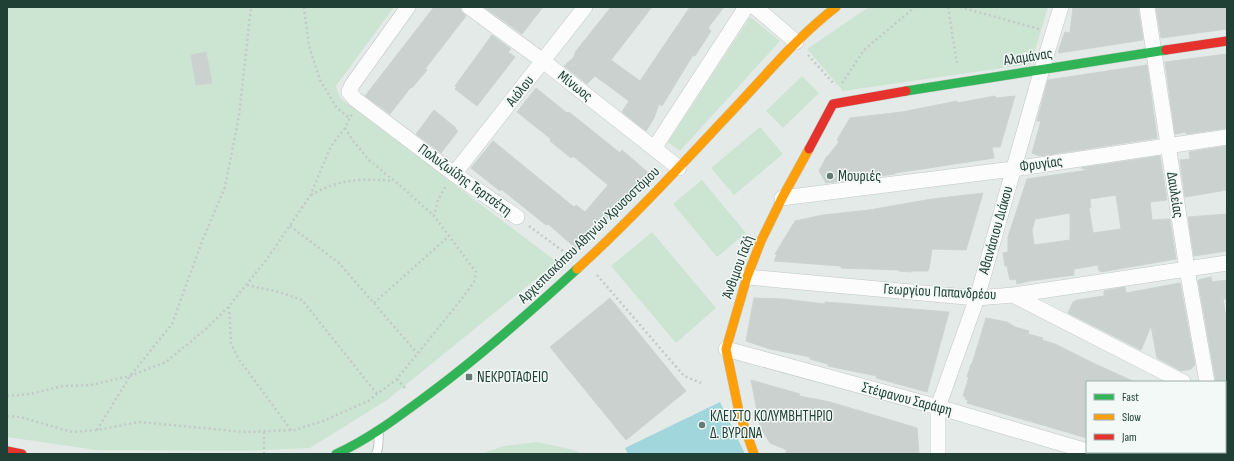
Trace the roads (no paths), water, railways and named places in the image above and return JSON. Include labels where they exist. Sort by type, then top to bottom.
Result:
[{"type":"street","name":"Πολυζωίδης Τερτσέτη","points":[[408,7],[352,85],[349,92],[355,99],[454,174],[517,217]]},
{"type":"street","name":"Μίνωος","points":[[469,7],[543,61],[679,168]]},
{"type":"street","name":"Αιόλου","points":[[454,174],[585,7]]},
{"type":"street","points":[[654,147],[746,7]]},
{"type":"street","points":[[755,7],[796,42]]},
{"type":"street","name":"Αρχιεπισκόπου Αθηνών Χρυσοστόμου","points":[[336,454],[379,430],[452,377],[505,334],[582,264],[679,168],[796,42],[819,20],[836,7]]},
{"type":"street","name":"Αθανάσιου Διάκου","points":[[938,454],[938,408],[977,298],[1061,7]]},
{"type":"street","name":"Δαυλείας","points":[[1147,7],[1187,269],[1207,381]]},
{"type":"street","name":"Αλαμάνας","points":[[833,104],[958,82],[1227,41]]},
{"type":"street","name":"Άνθιμου Γαζή","points":[[755,453],[739,412],[726,350],[747,277],[761,241],[782,198],[833,104]]},
{"type":"street","name":"Φρυγίας","points":[[782,198],[1013,169],[1227,137]]},
{"type":"street","name":"Γεωργίου Παπανδρέου","points":[[747,277],[977,298],[1013,295],[1227,263]]},
{"type":"street","points":[[1013,295],[1181,381]]},
{"type":"street","name":"Στέφανου Σαράφη","points":[[726,350],[938,408],[1086,451]]},
{"type":"street","points":[[7,451],[22,454]]},
{"type":"lane","points":[[376,454],[378,448],[379,430]]},
{"type":"water","name":"ΚΛΕΙΣΤΟ ΚΟΛΥΜΒΗΤΗΡΙΟ Δ. ΒΥΡΩΝΑ","points":[[720,402],[745,454],[628,454],[625,448]]},
{"type":"place","name":"Μουριές","points":[[830,176]]},
{"type":"place","name":"ΝΕΚΡΟΤΑΦΕΙΟ","points":[[469,377]]},
{"type":"place","name":"ΚΛΕΙΣΤΟ ΚΟΛΥΜΒΗΤΗΡΙΟ Δ. ΒΥΡΩΝΑ","points":[[702,425]]}]
